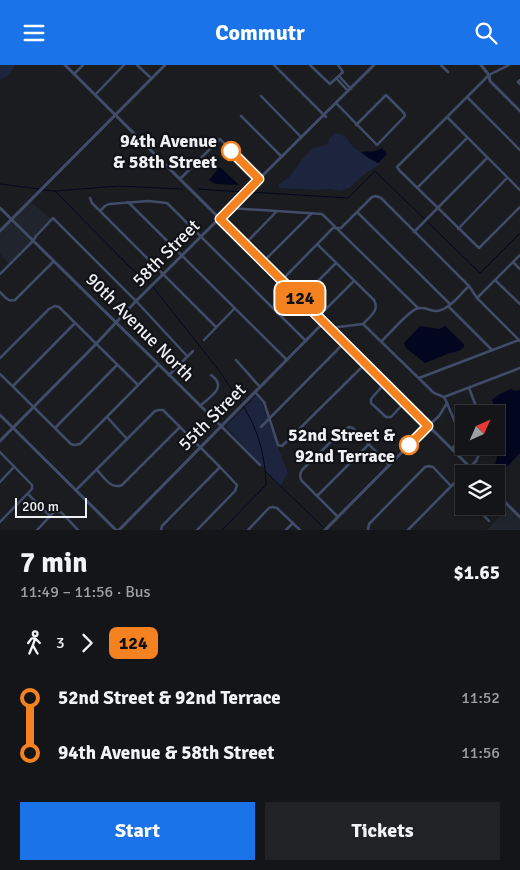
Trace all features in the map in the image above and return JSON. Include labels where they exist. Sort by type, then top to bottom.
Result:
[{"type":"street","points":[[65,65],[468,465]]},
{"type":"street","points":[[74,75],[83,65]]},
{"type":"street","points":[[95,95],[124,65]]},
{"type":"street","points":[[137,65],[152,79]]},
{"type":"street","points":[[0,231],[165,65]]},
{"type":"street","points":[[274,65],[325,116]]},
{"type":"street","points":[[310,65],[330,84],[344,72],[338,65]]},
{"type":"street","name":"58th Street","points":[[0,441],[136,301],[301,137],[325,116],[374,65]]},
{"type":"street","points":[[441,65],[448,72]]},
{"type":"street","points":[[481,65],[489,75],[490,81],[520,111]]},
{"type":"street","points":[[509,65],[489,75],[397,167],[479,248],[520,207]]},
{"type":"street","points":[[338,78],[350,90]]},
{"type":"street","points":[[261,95],[301,137]]},
{"type":"street","points":[[336,103],[356,125],[377,145],[405,116],[386,95],[356,125]]},
{"type":"street","points":[[467,97],[520,150]]},
{"type":"street","points":[[241,116],[282,157]]},
{"type":"street","points":[[447,117],[520,190]]},
{"type":"street","points":[[417,188],[467,138]]},
{"type":"street","points":[[180,179],[220,139],[259,179]]},
{"type":"street","points":[[414,232],[487,158]]},
{"type":"street","points":[[458,229],[508,178]]},
{"type":"street","points":[[282,280],[333,228],[338,229],[344,225],[372,197],[381,198],[519,340],[419,378]]},
{"type":"street","points":[[90,198],[92,203],[216,327]]},
{"type":"street","points":[[100,211],[109,204],[148,201],[167,203],[306,341]]},
{"type":"street","points":[[128,202],[287,360]]},
{"type":"street","name":"90th Avenue North","points":[[0,208],[260,465]]},
{"type":"street","points":[[230,208],[322,214],[418,308]]},
{"type":"street","points":[[245,244],[278,211]]},
{"type":"street","points":[[263,262],[312,212]]},
{"type":"street","points":[[357,212],[492,350]]},
{"type":"street","points":[[0,274],[53,218],[136,301],[187,356]]},
{"type":"street","points":[[317,244],[376,304],[377,308],[363,324],[330,328]]},
{"type":"street","points":[[477,298],[520,255]]},
{"type":"street","points":[[0,293],[8,300],[15,300],[54,261]]},
{"type":"street","points":[[513,262],[520,269]]},
{"type":"street","points":[[300,299],[336,263]]},
{"type":"street","points":[[495,280],[520,305]]},
{"type":"street","points":[[318,317],[354,281]]},
{"type":"street","points":[[382,341],[411,312],[418,308],[432,311],[441,310],[449,305],[468,286]]},
{"type":"street","points":[[0,358],[48,309],[55,306],[59,307],[76,323],[138,385]]},
{"type":"street","points":[[204,340],[235,308]]},
{"type":"street","points":[[13,386],[76,323]]},
{"type":"street","name":"55th Street","points":[[118,530],[324,323]]},
{"type":"street","points":[[363,324],[434,393],[444,397],[520,368]]},
{"type":"street","points":[[261,427],[344,343]]},
{"type":"street","points":[[169,375],[193,351]]},
{"type":"street","points":[[236,360],[260,387]]},
{"type":"street","points":[[255,392],[264,402],[280,447],[366,363]]},
{"type":"street","points":[[55,428],[117,365]]},
{"type":"street","points":[[0,374],[74,445],[80,443],[158,365]]},
{"type":"street","points":[[200,406],[218,388],[219,383],[211,375]]},
{"type":"street","points":[[385,383],[371,399],[372,403],[386,417],[391,417],[405,402]]},
{"type":"street","points":[[469,388],[476,405]]},
{"type":"street","points":[[444,397],[459,437],[452,449]]},
{"type":"street","points":[[325,530],[439,416],[447,403]]},
{"type":"street","points":[[76,490],[155,411],[159,410],[166,413],[237,485],[235,491],[197,530]]},
{"type":"street","points":[[0,415],[118,530]]},
{"type":"street","points":[[106,417],[127,439]]},
{"type":"street","points":[[96,470],[113,486],[118,487],[122,485],[180,427]]},
{"type":"street","points":[[338,517],[300,478],[300,474],[342,429],[353,428],[389,465]]},
{"type":"street","points":[[317,496],[369,444]]},
{"type":"street","points":[[0,452],[32,485],[32,489],[28,494],[0,522]]},
{"type":"street","points":[[0,482],[14,467]]},
{"type":"street","points":[[161,530],[162,526],[220,467]]},
{"type":"street","points":[[368,529],[369,524],[425,467],[433,467],[455,488]]},
{"type":"street","points":[[408,530],[455,482]]},
{"type":"street","points":[[28,494],[50,516]]},
{"type":"street","points":[[505,502],[520,517]]},
{"type":"street","points":[[248,530],[273,507],[277,508],[300,530]]},
{"type":"street","points":[[37,530],[54,512],[61,512],[78,530]]},
{"type":"street","points":[[483,515],[489,521]]},
{"type":"street","points":[[286,530],[293,523]]},
{"type":"shaded area","points":[[0,65],[15,65],[5,78],[0,80]]},
{"type":"shaded area","points":[[335,133],[342,135],[356,149],[381,164],[366,173],[349,188],[341,191],[279,188],[279,184],[289,177],[304,157],[314,148],[328,144],[329,139]]},
{"type":"shaded area","points":[[382,148],[387,154],[378,163],[361,152],[373,151]]},
{"type":"shaded area","points":[[220,167],[239,185],[216,184],[209,180]]},
{"type":"shaded area","points":[[31,202],[51,219],[33,238],[14,219]]},
{"type":"shaded area","points":[[12,221],[31,241],[9,263],[0,254],[0,233]]},
{"type":"shaded area","points":[[420,326],[439,329],[445,326],[464,344],[464,347],[459,351],[425,363],[406,348],[404,343]]},
{"type":"shaded area","points":[[511,389],[515,391],[520,390],[520,453],[505,468],[505,465],[495,465],[497,455],[505,455],[505,405],[494,405],[492,400]]},
{"type":"shaded area","points":[[256,396],[262,402],[268,419],[259,428],[261,429],[268,421],[288,473],[280,487],[226,426]]},
{"type":"shaded area","points":[[508,506],[520,519],[520,530],[487,530],[500,515],[505,515],[505,509]]},
{"type":"waterway","points":[[250,192],[348,198],[375,171],[480,273],[520,233]]},
{"type":"waterway","points":[[0,184],[39,189]]},
{"type":"waterway","points":[[43,190],[55,191],[119,186],[182,189]]},
{"type":"waterway","points":[[198,189],[244,192]]},
{"type":"waterway","points":[[55,191],[130,267],[150,284]]},
{"type":"waterway","points":[[153,287],[220,372],[241,403]]},
{"type":"waterway","points":[[222,530],[266,485],[260,444],[249,415],[243,406]]},
{"type":"waterway","points":[[266,472],[323,527]]},
{"type":"bus line","name":"124","points":[[231,151],[259,179],[220,219],[428,426],[409,445]]},
{"type":"place","name":"94th Avenue & 58th Street","points":[[231,151]]},
{"type":"place","name":"52nd Street & 92nd Terrace","points":[[409,445]]}]
